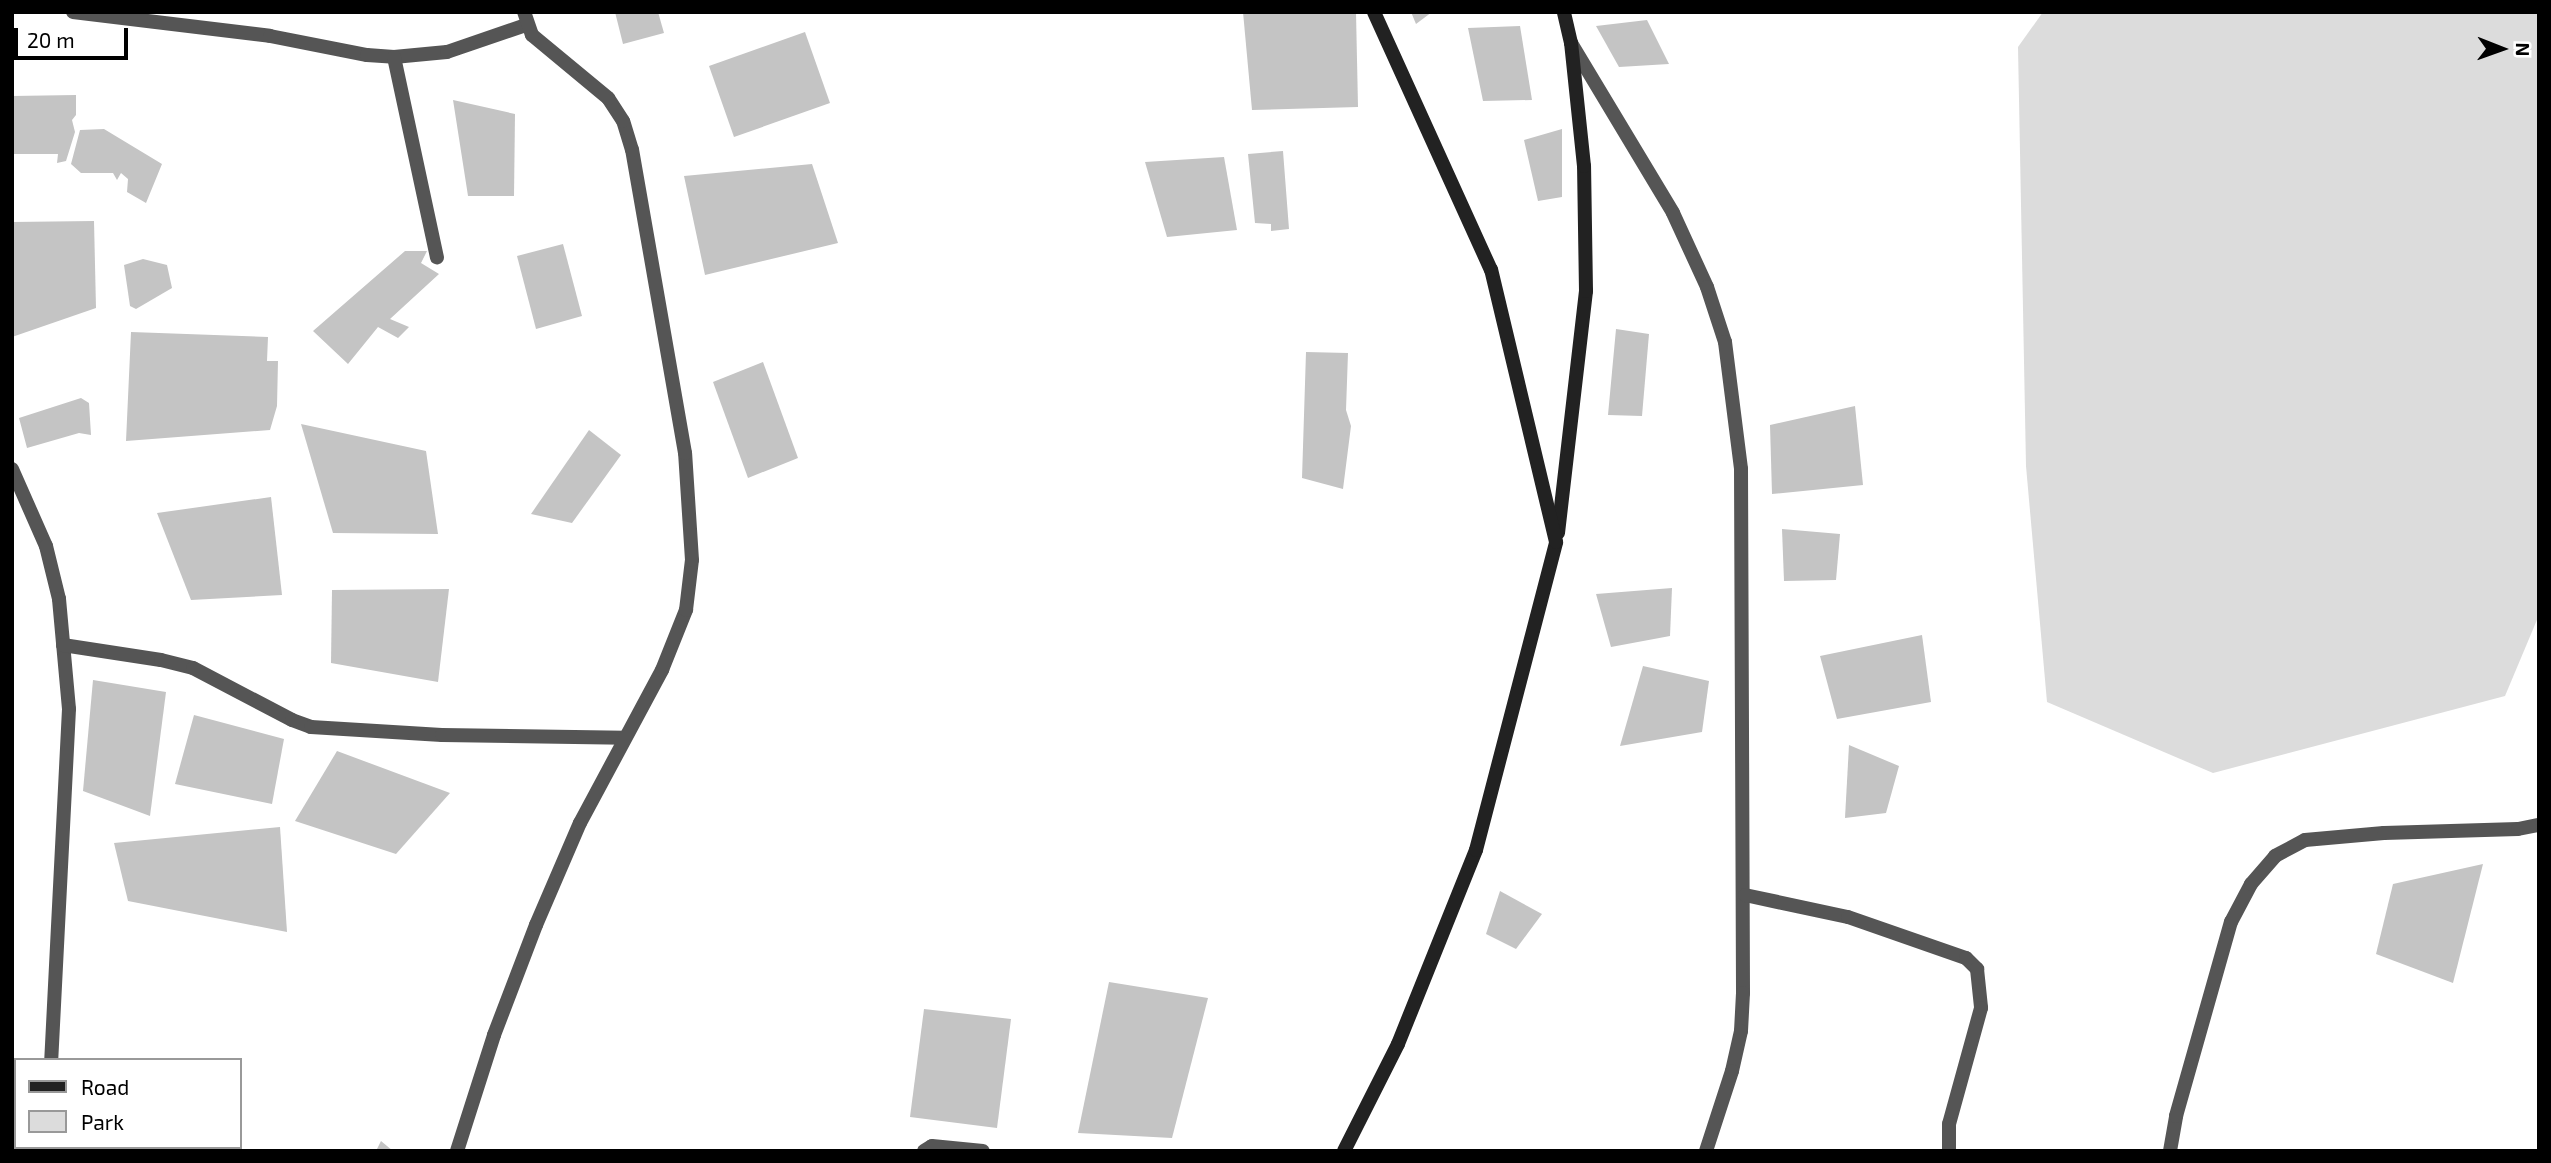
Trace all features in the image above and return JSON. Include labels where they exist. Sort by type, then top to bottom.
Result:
[{"type":"street","points":[[73,12],[270,36],[367,55],[394,57],[447,52],[525,18],[556,57],[608,98],[623,121],[632,150],[685,453],[692,560],[686,610],[662,670],[580,823],[536,925],[494,1035],[457,1151]]},
{"type":"street","points":[[1374,12],[1491,270],[1556,542]]},
{"type":"street","points":[[1344,1151],[1398,1044],[1476,849],[1556,542],[1586,291],[1584,166],[1571,43],[1564,12]]},
{"type":"street","points":[[1571,43],[1673,213],[1707,288],[1725,342],[1741,469],[1745,895],[1741,1031],[1732,1071],[1706,1151]]},
{"type":"street","points":[[394,57],[437,257]]},
{"type":"street","points":[[12,469],[46,546],[59,599],[69,709],[51,1058]]},
{"type":"street","points":[[63,646],[160,660],[193,668],[292,720],[311,727],[442,735],[624,738]]},
{"type":"street","points":[[2170,1151],[2176,1116],[2231,922],[2251,884],[2275,856],[2305,840],[2384,833],[2518,829],[2539,825]]},
{"type":"street","points":[[1745,895],[1848,917],[1966,958],[1978,969],[1981,1008],[1949,1124],[1949,1151]]},
{"type":"street","points":[[924,1151],[932,1146],[983,1151]]},
{"type":"green space","points":[[2043,12],[2539,12],[2539,615],[2505,696],[2213,773],[2047,702],[2026,466],[2018,47]]},
{"type":"building","points":[[615,12],[658,12],[664,33],[623,44]]},
{"type":"building","points":[[1243,12],[1356,12],[1358,107],[1252,110]]},
{"type":"building","points":[[1411,12],[1432,12],[1416,24]]},
{"type":"building","points":[[1647,20],[1669,64],[1619,67],[1596,26]]},
{"type":"building","points":[[1520,26],[1532,100],[1483,101],[1468,28]]},
{"type":"building","points":[[805,32],[830,103],[734,137],[709,66]]},
{"type":"building","points":[[76,95],[76,115],[72,120],[75,132],[66,161],[57,163],[58,154],[12,154],[12,96]]},
{"type":"building","points":[[453,100],[515,114],[514,196],[468,196]]},
{"type":"building","points":[[104,129],[162,164],[146,203],[127,192],[128,179],[121,173],[117,180],[113,173],[81,173],[71,164],[80,130]]},
{"type":"building","points":[[1562,129],[1562,197],[1538,201],[1524,140]]},
{"type":"building","points":[[1283,151],[1289,229],[1271,231],[1271,224],[1255,223],[1248,154]]},
{"type":"building","points":[[1224,157],[1237,230],[1167,237],[1145,162]]},
{"type":"building","points":[[812,164],[838,243],[705,275],[684,176]]},
{"type":"building","points":[[94,221],[96,308],[12,337],[12,222]]},
{"type":"building","points":[[563,244],[582,316],[536,329],[517,256]]},
{"type":"building","points":[[405,251],[427,251],[421,263],[439,274],[390,319],[409,327],[398,338],[378,327],[348,364],[313,331]]},
{"type":"building","points":[[143,259],[167,265],[172,288],[136,309],[130,306],[124,265]]},
{"type":"building","points":[[1616,329],[1649,334],[1642,416],[1608,415]]},
{"type":"building","points":[[131,332],[268,337],[267,361],[278,361],[277,406],[270,430],[126,441]]},
{"type":"building","points":[[1306,352],[1348,353],[1346,410],[1351,426],[1343,489],[1302,478]]},
{"type":"building","points":[[763,362],[798,458],[748,478],[713,382]]},
{"type":"building","points":[[81,398],[89,403],[91,435],[79,433],[27,448],[19,418]]},
{"type":"building","points":[[1855,406],[1863,485],[1772,494],[1770,425]]},
{"type":"building","points":[[301,424],[426,451],[438,534],[333,533]]},
{"type":"building","points":[[589,430],[621,455],[572,523],[531,514]]},
{"type":"building","points":[[271,497],[282,595],[191,600],[157,513]]},
{"type":"building","points":[[1782,529],[1840,534],[1836,580],[1784,581]]},
{"type":"building","points":[[1672,588],[1670,636],[1611,647],[1596,594]]},
{"type":"building","points":[[449,589],[438,682],[331,663],[332,590]]},
{"type":"building","points":[[1922,635],[1931,702],[1837,719],[1820,656]]},
{"type":"building","points":[[1643,666],[1709,681],[1702,732],[1620,746]]},
{"type":"building","points":[[93,680],[166,692],[150,816],[83,791]]},
{"type":"building","points":[[194,715],[284,739],[272,804],[175,784]]},
{"type":"building","points":[[1849,745],[1899,766],[1886,813],[1845,818]]},
{"type":"building","points":[[337,751],[450,793],[396,854],[295,821]]},
{"type":"building","points":[[280,827],[287,932],[128,901],[114,843]]},
{"type":"building","points":[[2483,864],[2453,983],[2376,954],[2393,884]]},
{"type":"building","points":[[1500,891],[1542,914],[1516,949],[1486,934]]},
{"type":"building","points":[[1109,982],[1208,998],[1172,1138],[1078,1133]]},
{"type":"building","points":[[924,1009],[1011,1019],[997,1128],[910,1117]]},
{"type":"building","points":[[381,1141],[393,1151],[376,1151]]}]
